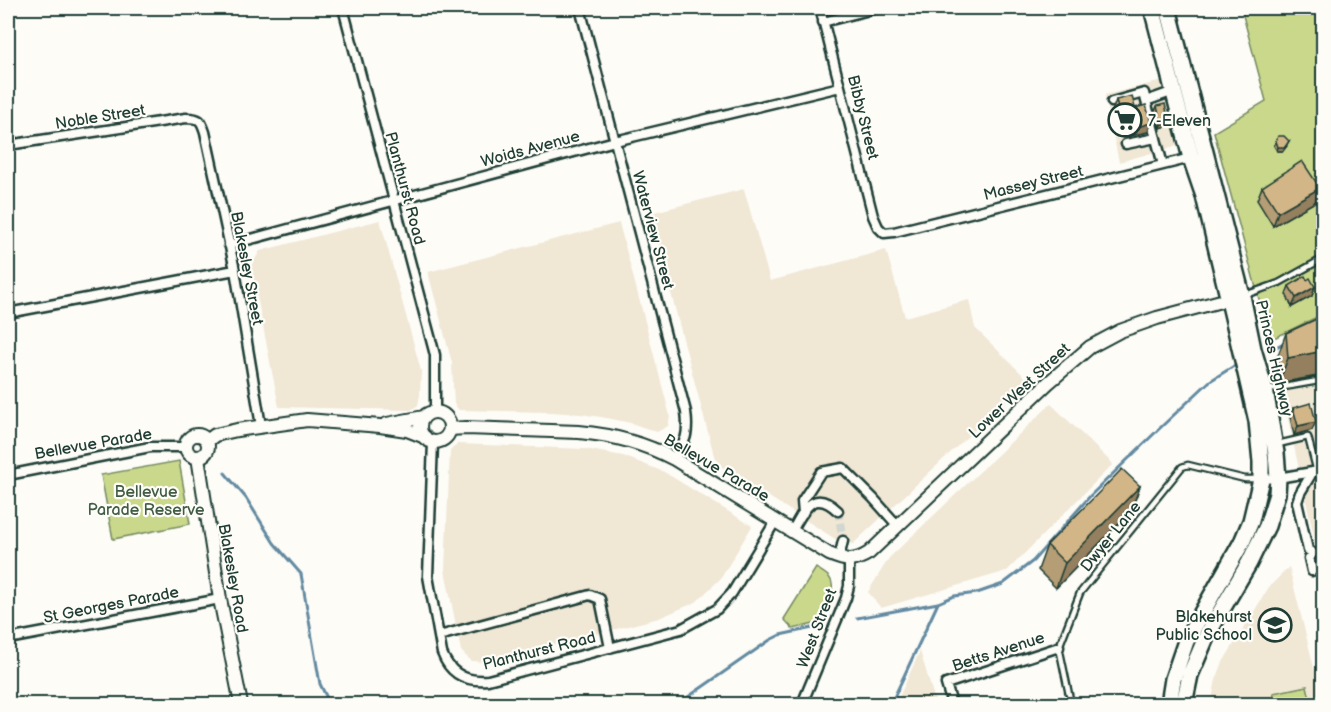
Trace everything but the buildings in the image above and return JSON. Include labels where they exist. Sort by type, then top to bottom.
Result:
[{"type":"highway","name":"Princes Highway","points":[[1152,8],[1191,158],[1265,390],[1275,445],[1278,478],[1277,496],[1267,526],[1249,563],[1203,644],[1190,675],[1184,705]]},
{"type":"highway","name":"Princes Highway","points":[[1168,8],[1236,298],[1257,421],[1261,479],[1251,520],[1242,542],[1186,641],[1173,679],[1169,705]]},
{"type":"street","name":"Planthurst Road","points":[[343,8],[435,355],[430,415]]},
{"type":"street","name":"Waterview Street","points":[[580,8],[686,412],[688,429],[674,459]]},
{"type":"street","name":"Bibby Street","points":[[820,8],[873,216],[882,232]]},
{"type":"street","points":[[823,22],[877,8]]},
{"type":"street","name":"Woids Avenue","points":[[229,245],[615,141],[840,87]]},
{"type":"street","points":[[1146,101],[1174,91]]},
{"type":"street","points":[[1112,102],[1144,93],[1163,165]]},
{"type":"street","name":"Noble Street","points":[[8,145],[186,118],[197,119]]},
{"type":"street","name":"Blakesley Street","points":[[197,119],[202,122],[206,132],[235,270],[261,426]]},
{"type":"street","points":[[1126,144],[1156,138]]},
{"type":"street","name":"Massey Street","points":[[882,232],[894,232],[1191,158]]},
{"type":"street","points":[[8,313],[235,270]]},
{"type":"street","name":"Lower West Street","points":[[844,559],[857,559],[869,553],[1048,383],[1090,347],[1120,331],[1157,318],[1236,298]]},
{"type":"street","points":[[207,441],[215,435],[307,420],[407,430],[429,440],[444,439],[450,429],[449,421],[440,413],[380,426]]},
{"type":"street","points":[[429,440],[421,427],[430,415]]},
{"type":"street","name":"Bellevue Parade","points":[[450,429],[595,433],[625,439],[655,449],[674,459],[830,554],[844,559]]},
{"type":"street","points":[[194,435],[201,435],[208,445],[207,452],[198,458],[191,456],[185,447],[187,440],[194,435]]},
{"type":"street","name":"Planthurst Road","points":[[429,440],[428,576],[442,653],[450,667],[462,676],[478,681],[681,629],[717,609],[732,593],[776,520]]},
{"type":"street","name":"Bellevue Parade","points":[[8,475],[150,447],[185,447]]},
{"type":"street","name":"Blakesley Road","points":[[198,458],[220,598],[241,705]]},
{"type":"street","points":[[803,513],[802,501],[821,472],[843,468],[897,526]]},
{"type":"street","points":[[1261,479],[1317,472]]},
{"type":"street","points":[[1312,571],[1308,558],[1313,553],[1308,550],[1297,501],[1300,493],[1317,472]]},
{"type":"street","points":[[792,531],[810,503],[817,501],[831,505],[838,511]]},
{"type":"street","name":"West Street","points":[[802,705],[849,586],[843,541]]},
{"type":"street","points":[[439,636],[590,595],[600,599],[610,648]]},
{"type":"street","name":"St Georges Parade","points":[[8,639],[220,598]]},
{"type":"street","name":"Betts Avenue","points":[[952,705],[946,684],[1059,647]]},
{"type":"lane","points":[[1236,298],[1279,283],[1323,258]]},
{"type":"lane","points":[[1265,390],[1323,380]]},
{"type":"lane","points":[[1275,445],[1308,437],[1317,472]]},
{"type":"lane","name":"Dwyer Lane","points":[[1059,647],[1080,593],[1182,467],[1188,465],[1245,479],[1261,479]]},
{"type":"lane","points":[[1313,553],[1323,552]]},
{"type":"lane","points":[[1059,647],[1071,705]]},
{"type":"shaded area","name":"7-Eleven","points":[[1162,81],[1180,145],[1119,162],[1105,95]]},
{"type":"shaded area","points":[[744,189],[770,281],[886,250],[905,317],[969,300],[975,328],[1028,380],[853,544],[840,542],[722,467],[714,455],[651,213]]},
{"type":"shaded area","points":[[380,220],[421,371],[418,405],[411,410],[279,407],[251,266],[260,251]]},
{"type":"shaded area","points":[[619,223],[670,416],[668,426],[657,432],[631,423],[581,414],[459,410],[454,404],[452,363],[428,272]]},
{"type":"shaded area","points":[[1323,385],[1323,549],[1317,550],[1282,392]]},
{"type":"shaded area","points":[[1051,404],[1113,464],[1007,571],[881,608],[868,592],[889,558]]},
{"type":"shaded area","points":[[457,444],[585,449],[623,456],[664,472],[752,526],[721,578],[696,602],[659,618],[486,662],[471,661],[461,651],[445,570],[450,451]]},
{"type":"shaded area","name":"Blakehurst Public School","points":[[1289,567],[1323,704],[1211,704],[1223,662],[1269,587]]},
{"type":"shaded area","points":[[920,651],[936,704],[896,704]]},
{"type":"green space","points":[[1241,8],[1323,8],[1323,314],[1270,340],[1214,132],[1266,101]]},
{"type":"green space","name":"Bellevue Parade Reserve","points":[[179,461],[190,524],[113,539],[101,475]]},
{"type":"green space","points":[[816,568],[830,579],[832,589],[818,623],[793,629],[784,619]]},
{"type":"green space","points":[[1307,686],[1311,703],[1276,704],[1273,693]]},
{"type":"waterway","points":[[1271,350],[1285,342]]},
{"type":"waterway","points":[[857,618],[938,603],[954,596],[977,593],[1003,584],[1033,561],[1091,495],[1160,428],[1210,381],[1234,366]]},
{"type":"waterway","points":[[225,473],[246,498],[274,543],[301,574],[320,684],[330,704]]},
{"type":"waterway","points":[[891,704],[938,603]]},
{"type":"waterway","points":[[678,704],[770,640],[780,635],[817,627]]},
{"type":"tunnel","points":[[838,511],[843,541]]},
{"type":"place","name":"7-Eleven","points":[[1125,120]]},
{"type":"place","name":"Blakehurst Public School","points":[[1275,625]]}]
